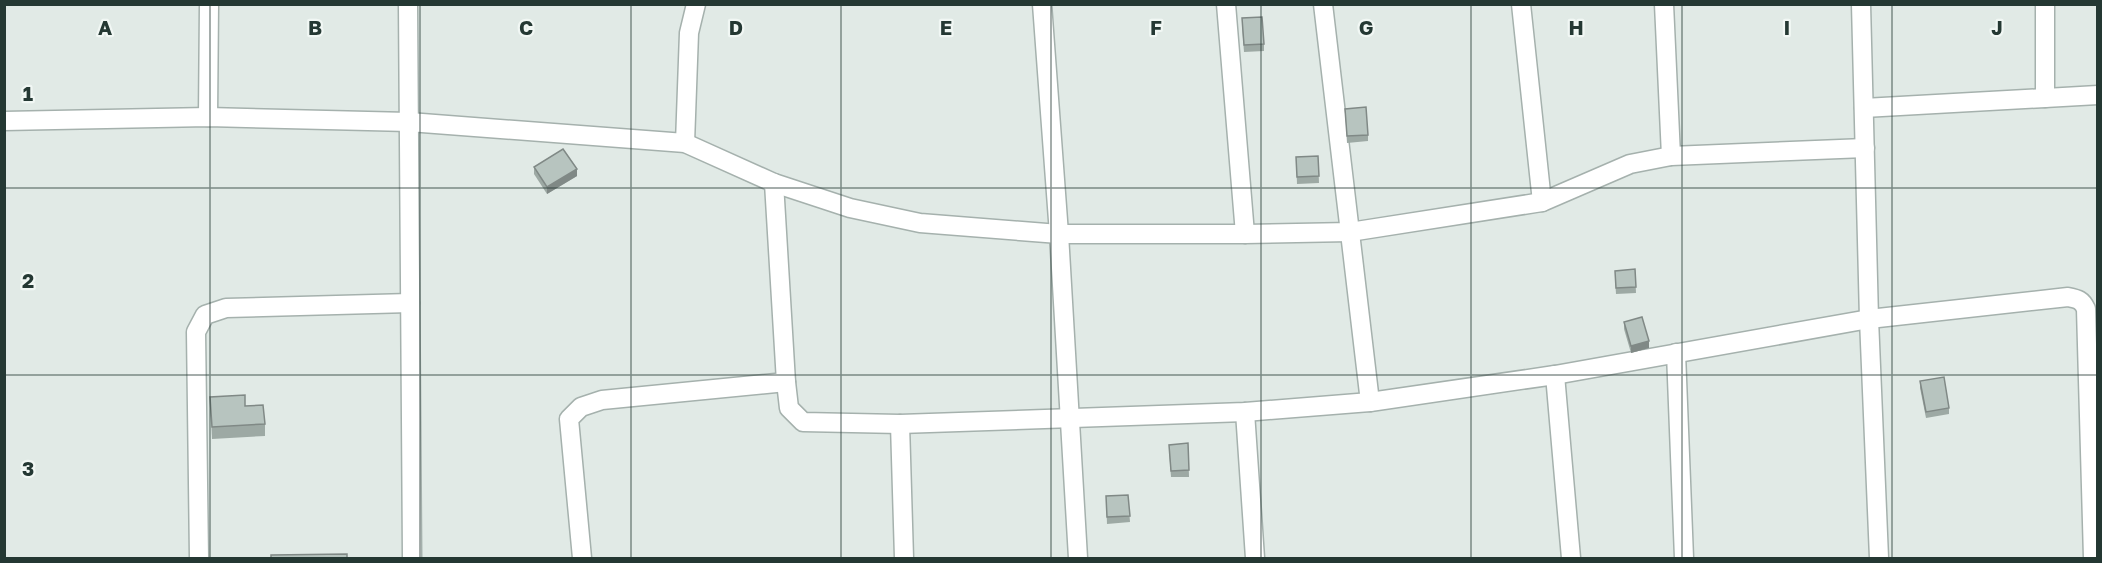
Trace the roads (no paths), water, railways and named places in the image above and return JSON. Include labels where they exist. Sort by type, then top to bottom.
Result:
[{"type":"street","points":[[208,117],[209,4]]},
{"type":"street","points":[[408,4],[412,558]]},
{"type":"street","points":[[685,143],[688,33],[696,4]]},
{"type":"street","points":[[1042,4],[1071,418],[1078,558]]},
{"type":"street","points":[[1226,4],[1245,234]]},
{"type":"street","points":[[1323,4],[1370,402]]},
{"type":"street","points":[[1521,4],[1542,202]]},
{"type":"street","points":[[1664,4],[1671,156]]},
{"type":"street","points":[[1861,4],[1869,319],[1879,558]]},
{"type":"street","points":[[2045,4],[2045,98]]},
{"type":"street","points":[[1864,108],[2097,95]]},
{"type":"street","points":[[4,121],[208,117],[409,122],[685,143],[774,183],[850,208],[920,223],[1059,234],[1350,232],[1542,202],[1630,164],[1671,156],[1865,148]]},
{"type":"street","points":[[774,183],[789,408],[803,422],[900,424],[1245,412],[1370,402],[1555,375],[1869,319],[2068,297],[2077,299],[2083,302],[2086,309],[2094,437],[2093,558]]},
{"type":"street","points":[[199,558],[196,332],[205,315],[226,308],[410,303]]},
{"type":"street","points":[[1676,354],[1684,558]]},
{"type":"street","points":[[1555,375],[1571,558]]},
{"type":"street","points":[[582,558],[569,419],[581,406],[602,400],[786,382]]},
{"type":"street","points":[[1245,412],[1255,558]]},
{"type":"street","points":[[900,424],[904,558]]}]
